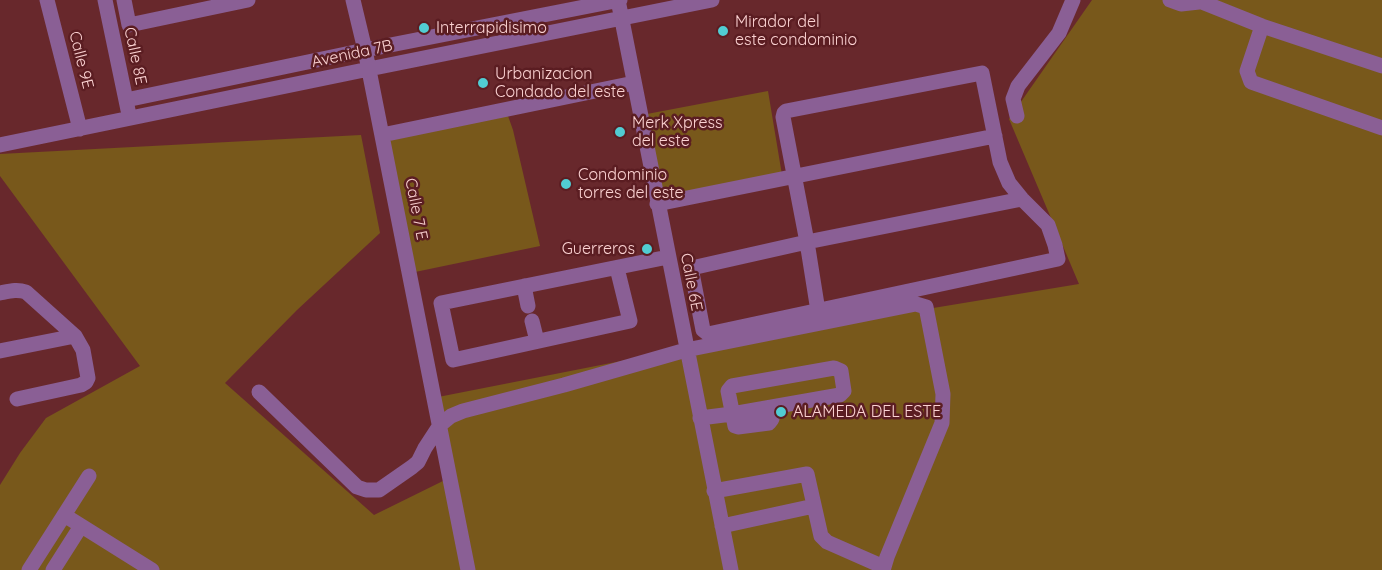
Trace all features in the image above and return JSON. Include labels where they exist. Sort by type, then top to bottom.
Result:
[{"type":"street","name":"Calle 9E","points":[[47,0],[80,129]]},
{"type":"street","name":"Calle 8E","points":[[105,0],[129,119]]},
{"type":"street","points":[[124,0],[129,25],[248,0]]},
{"type":"street","name":"Calle 7 E","points":[[353,0],[369,69],[467,565]]},
{"type":"street","name":"Avenida 7B","points":[[126,100],[618,0]]},
{"type":"street","name":"Calle 6E","points":[[618,0],[731,570]]},
{"type":"street","name":"Avenida 7B","points":[[0,145],[712,0]]},
{"type":"street","points":[[1017,116],[1013,99],[1018,86],[1059,33],[1073,0]]},
{"type":"street","points":[[1170,0],[1181,4],[1198,1],[1262,26],[1382,66]]},
{"type":"street","points":[[1262,26],[1247,71],[1251,82],[1382,128]]},
{"type":"street","points":[[264,71],[269,89]]},
{"type":"street","points":[[818,310],[807,242],[783,117],[786,111],[982,73],[1000,162],[1009,183],[1048,225],[1058,260],[708,333],[705,333],[692,273],[696,267],[807,242],[1022,199]]},
{"type":"street","points":[[382,135],[634,83]]},
{"type":"street","points":[[657,204],[995,136]]},
{"type":"street","points":[[616,268],[630,321],[453,360],[441,303],[668,257]]},
{"type":"street","points":[[524,286],[537,341]]},
{"type":"street","points":[[0,293],[20,290],[26,292],[75,336],[83,350],[88,378],[81,385],[17,399]]},
{"type":"street","points":[[259,392],[357,487],[379,490],[418,462],[440,425],[451,416],[463,411],[686,350],[916,304],[926,308],[943,394],[942,423],[883,569],[827,542],[821,536],[807,474],[714,491]]},
{"type":"street","points":[[0,351],[75,336]]},
{"type":"street","points":[[834,368],[841,371],[843,393],[771,407],[770,423],[738,428],[735,426],[732,414],[728,391],[732,386],[834,368]]},
{"type":"street","points":[[700,418],[732,414]]},
{"type":"street","points":[[29,570],[89,476]]},
{"type":"street","points":[[722,526],[814,506]]},
{"type":"street","points":[[64,515],[152,570]]},
{"type":"street","points":[[53,570],[81,526]]},
{"type":"shaded area","points":[[1092,0],[1382,0],[1382,570],[0,570],[0,485],[20,453],[46,418],[140,366],[0,176],[0,154],[361,135],[380,233],[297,310],[225,383],[374,515],[445,480],[428,399],[672,351],[1079,284],[1009,119]]},
{"type":"shaded area","points":[[768,91],[782,175],[663,198],[647,114]]},
{"type":"shaded area","points":[[508,116],[540,246],[415,272],[389,139]]},
{"type":"place","name":"Interrapidisimo","points":[[424,28]]},
{"type":"place","name":"Mirador del este condominio","points":[[723,31]]},
{"type":"place","name":"Urbanizacion Condado del este","points":[[483,83]]},
{"type":"place","name":"Merk Xpress del este","points":[[620,132]]},
{"type":"place","name":"Condominio torres del este","points":[[566,184]]},
{"type":"place","name":"Guerreros","points":[[647,249]]},
{"type":"place","name":"ALAMEDA DEL ESTE","points":[[781,412]]}]
